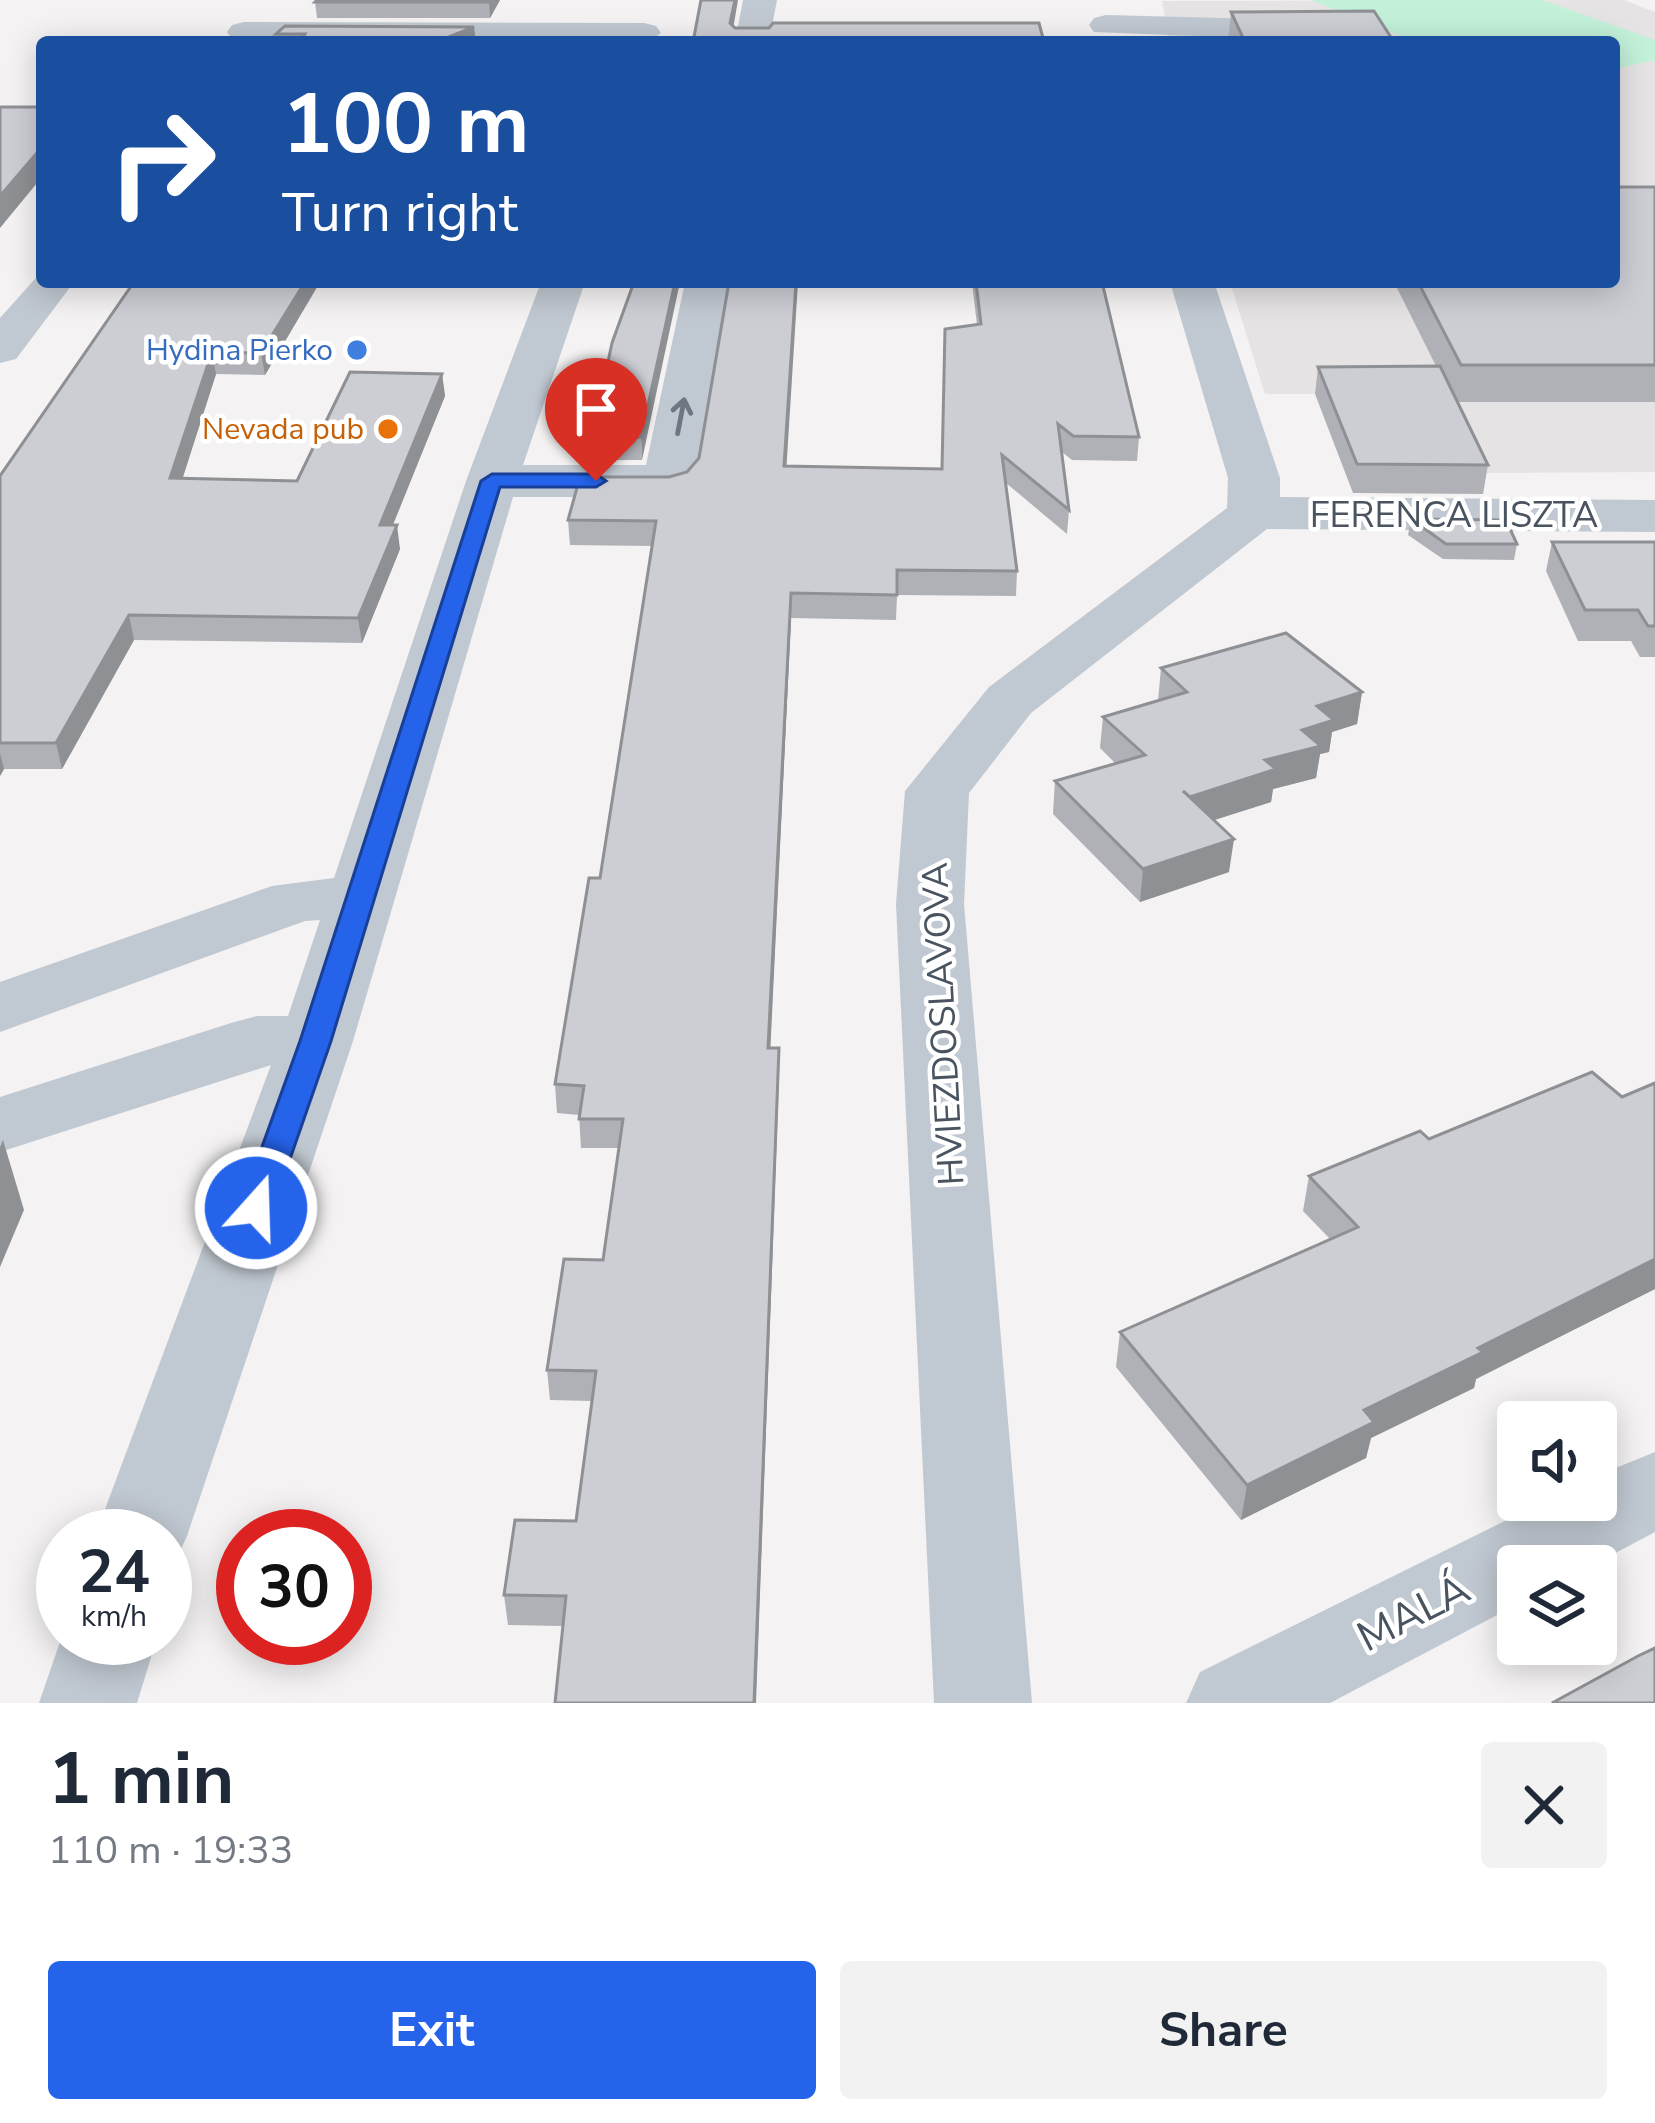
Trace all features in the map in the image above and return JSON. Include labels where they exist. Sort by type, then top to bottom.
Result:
[{"type":"street","points":[[241,36],[267,0]]},
{"type":"street","points":[[753,36],[760,0]]},
{"type":"street","points":[[1108,22],[1296,30]]},
{"type":"street","points":[[274,36],[647,25]]},
{"type":"street","points":[[0,350],[47,288]]},
{"type":"street","points":[[151,1509],[316,1041],[492,481],[560,288]]},
{"type":"street","points":[[492,481],[669,481],[706,288]]},
{"type":"street","points":[[1194,288],[1254,478],[1253,513]]},
{"type":"street","name":"FERENCA LISZTA","points":[[1253,513],[1655,516]]},
{"type":"street","name":"HVIEZDOSLAVOVA","points":[[983,1703],[930,904],[937,791],[1010,700],[1215,547],[1253,513]]},
{"type":"street","points":[[0,1008],[296,901],[358,897]]},
{"type":"street","points":[[0,1125],[257,1040],[316,1041]]},
{"type":"street","name":"MALÁ","points":[[1235,1703],[1655,1489]]},
{"type":"street","points":[[88,1703],[100,1665]]},
{"type":"shaded area","points":[[1624,0],[1655,12],[1655,472],[1473,473],[1393,394],[1265,394],[1232,288],[1620,288],[1620,36],[1168,36],[1162,1]]},
{"type":"green space","points":[[1311,0],[1542,0],[1655,40],[1655,60],[1620,68],[1620,36],[1402,36]]},
{"type":"building","points":[[317,0],[490,0],[315,2]]},
{"type":"building","points":[[701,0],[735,0],[730,23],[735,28],[769,28],[773,23],[1039,23],[1042,36],[694,36]]},
{"type":"building","points":[[1374,11],[1390,36],[1242,36],[1231,12]]},
{"type":"building","points":[[285,26],[474,27],[451,36],[276,34]]},
{"type":"building","points":[[0,107],[36,107],[36,154],[0,196]]},
{"type":"building","points":[[1620,187],[1655,187],[1655,365],[1461,365],[1421,288],[1620,288]]},
{"type":"building","points":[[130,288],[301,288],[261,353],[212,352],[170,478],[297,481],[350,372],[442,374],[380,525],[397,525],[358,618],[129,615],[56,743],[0,743],[0,476]]},
{"type":"building","points":[[632,288],[674,288],[641,437],[592,437],[612,343]]},
{"type":"building","points":[[728,288],[796,288],[784,466],[942,469],[945,329],[981,324],[977,288],[1103,288],[1139,437],[1073,436],[1058,424],[1069,510],[1002,455],[1017,571],[897,570],[897,595],[791,593],[768,1048],[779,1048],[754,1703],[555,1703],[566,1596],[504,1595],[515,1520],[576,1521],[596,1371],[547,1370],[564,1259],[603,1260],[623,1119],[579,1119],[584,1086],[555,1084],[589,878],[600,878],[656,521],[568,520],[580,477],[669,477],[687,472],[699,458]]},
{"type":"building","points":[[1440,366],[1488,465],[1357,464],[1318,367]]},
{"type":"building","points":[[1411,519],[1506,520],[1517,544],[1446,544]]},
{"type":"building","points":[[1552,542],[1655,542],[1655,626],[1648,626],[1638,610],[1585,610]]},
{"type":"building","points":[[1286,633],[1362,692],[1317,706],[1334,720],[1302,730],[1321,746],[1265,760],[1276,769],[1190,797],[1183,791],[1234,839],[1143,869],[1055,781],[1145,755],[1103,717],[1187,692],[1161,668]]},
{"type":"building","points":[[1592,1072],[1622,1097],[1655,1083],[1655,1259],[1364,1410],[1374,1422],[1247,1485],[1120,1332],[1358,1227],[1309,1176],[1420,1131],[1429,1139]]},
{"type":"building","points":[[1655,1648],[1655,1703],[1552,1703],[1638,1656]]},
{"type":"place","name":"Hydina Pierko","points":[[357,350]]},
{"type":"place","name":"Nevada pub","points":[[388,429]]},
{"type":"route","points":[[256,1208],[316,1041],[492,481],[596,481]]}]
